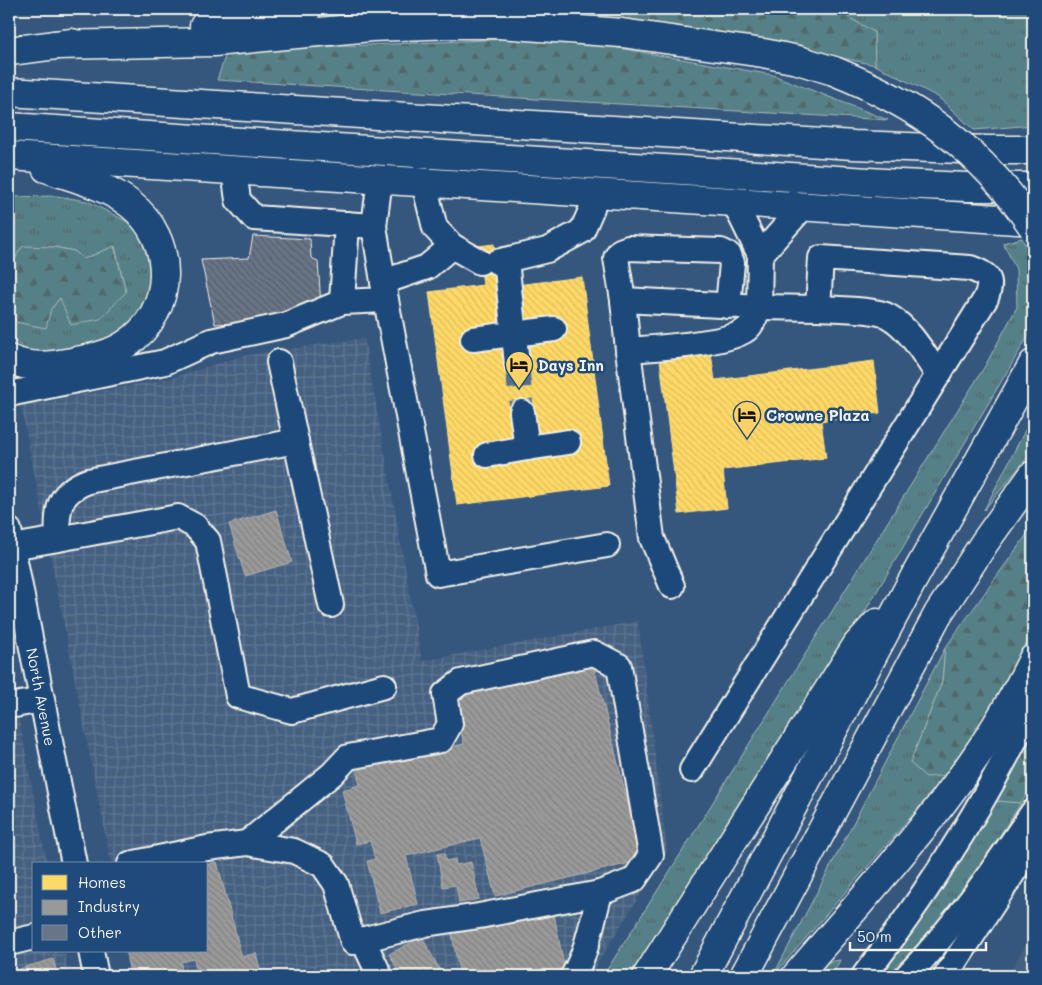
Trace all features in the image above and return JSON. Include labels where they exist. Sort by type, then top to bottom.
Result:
[{"type":"highway","points":[[9,51],[188,28],[306,9]]},
{"type":"highway","points":[[54,45],[206,42],[342,29],[478,24],[622,33],[781,56],[834,71],[884,93],[914,109],[966,148],[1012,197],[1033,227]]},
{"type":"highway","points":[[9,92],[854,146],[1033,150]]},
{"type":"highway","points":[[9,127],[900,184],[990,188],[1033,187]]},
{"type":"highway","points":[[10,156],[234,171],[380,178],[594,194],[1033,221]]},
{"type":"highway","points":[[9,359],[20,364],[43,366],[94,357],[116,350],[137,336],[146,325],[159,304],[165,280],[163,255],[159,244],[149,223],[132,205],[102,187],[10,156]]},
{"type":"highway","points":[[703,976],[909,587],[1033,364]]},
{"type":"highway","points":[[744,976],[938,614],[981,547],[1033,475]]},
{"type":"highway","points":[[647,976],[857,645],[909,587]]},
{"type":"highway","points":[[796,976],[918,834],[959,782],[996,728],[1033,659]]},
{"type":"street","points":[[234,171],[238,200],[254,218],[374,226]]},
{"type":"street","points":[[380,178],[374,226],[384,291],[438,574],[607,545]]},
{"type":"street","points":[[424,182],[435,228],[452,246],[494,261],[547,250],[582,231],[592,208],[594,194]]},
{"type":"street","points":[[628,350],[698,343],[738,334],[748,329],[758,307],[760,255],[734,202]]},
{"type":"street","points":[[760,255],[803,207]]},
{"type":"street","points":[[342,302],[347,224]]},
{"type":"street","points":[[9,394],[165,362],[211,341],[286,325],[342,302],[384,291],[427,267],[452,246]]},
{"type":"street","points":[[672,586],[652,538],[623,300],[616,258],[620,250],[628,248],[721,251],[729,255],[732,263],[728,306]]},
{"type":"street","points":[[692,770],[986,298],[990,286],[988,279],[982,273],[970,268],[821,258],[818,308]]},
{"type":"street","points":[[494,261],[514,333],[517,364]]},
{"type":"street","points":[[623,300],[728,306],[818,308],[863,311],[888,316],[912,336],[934,369],[940,372]]},
{"type":"street","points":[[473,338],[554,329]]},
{"type":"street","points":[[279,362],[331,605]]},
{"type":"street","points":[[522,412],[526,448]]},
{"type":"street","points":[[58,539],[57,517],[63,497],[76,486],[88,481],[296,441]]},
{"type":"street","points":[[487,455],[568,442]]},
{"type":"street","points":[[10,538],[58,539],[178,516],[195,526],[208,542],[238,696],[292,710],[384,686]]},
{"type":"street","name":"North Avenue","points":[[10,538],[74,862]]},
{"type":"street","points":[[140,862],[208,848],[247,843],[294,850],[323,865],[336,884],[353,942],[425,924],[479,916],[600,893],[634,880],[651,855],[619,666],[594,653],[461,682],[445,694],[450,724],[441,740],[348,757],[332,774],[247,843]]},
{"type":"street","points":[[9,706],[42,700]]},
{"type":"street","points":[[864,976],[891,941],[948,857],[994,780],[1033,704]]},
{"type":"street","points":[[907,976],[943,937],[969,904],[1033,812]]},
{"type":"street","points":[[946,976],[1033,842]]},
{"type":"street","points":[[573,976],[588,943],[600,893]]},
{"type":"street","points":[[9,943],[32,937]]},
{"type":"street","points":[[363,940],[380,976]]},
{"type":"street","points":[[92,952],[96,976]]},
{"type":"shaded area","points":[[364,338],[422,661],[638,621],[667,851],[590,976],[133,976],[128,952],[208,952],[208,862],[111,862],[21,406],[171,378],[242,356]]},
{"type":"shaded area","points":[[9,667],[47,862],[32,862],[32,952],[64,952],[69,976],[9,976]]},
{"type":"shaded area","points":[[1033,932],[1033,976],[1007,976]]},
{"type":"green space","points":[[373,9],[426,9],[327,17]]},
{"type":"green space","points":[[456,9],[834,9],[874,32],[875,65],[743,37]]},
{"type":"green space","points":[[834,9],[1033,9],[1033,125],[974,130],[938,97],[875,65],[874,32]]},
{"type":"green space","points":[[555,37],[773,75],[888,120],[217,80],[227,51]]},
{"type":"green space","points":[[57,196],[87,201],[136,228],[145,237],[154,279],[139,316],[111,339],[79,348],[36,354],[21,352],[22,347],[9,337],[9,197]],"holes":[[[115,246],[126,292],[60,298],[51,309],[54,247],[74,251],[84,259]]]},
{"type":"green space","points":[[1022,238],[1033,262],[1033,328],[854,630],[637,976],[603,976],[985,366],[1017,307],[1016,269],[1003,243]]},
{"type":"green space","points":[[23,246],[54,247],[74,251],[84,259],[114,246],[126,292],[100,319],[71,325],[60,298],[51,309],[46,328],[15,322],[11,292],[12,273],[17,255]]},
{"type":"green space","points":[[1033,415],[1033,451],[984,510]]},
{"type":"green space","points":[[1033,526],[1033,629],[999,699],[947,775],[926,777],[910,763],[942,682],[945,648]]},
{"type":"green space","points":[[945,648],[942,682],[910,763],[947,775],[773,976]]},
{"type":"green space","points":[[1033,729],[1033,785],[1021,803],[997,801]]},
{"type":"green space","points":[[997,801],[1021,803],[950,912],[887,976],[882,976]]},
{"type":"green space","points":[[840,960],[832,976],[815,976],[827,962]]},
{"type":"building: Homes","name":"Days Inn","points":[[494,244],[500,287],[582,277],[609,486],[457,505],[429,292],[483,285],[478,246]]},
{"type":"building: Homes","name":"Crowne Plaza","points":[[711,354],[715,380],[874,361],[880,413],[821,421],[826,458],[723,470],[727,508],[679,514],[660,360]]},
{"type":"building: Industry","points":[[276,510],[292,562],[245,576],[229,524]]},
{"type":"building: Industry","points":[[593,663],[642,860],[495,896],[480,838],[406,856],[418,904],[380,913],[367,861],[375,859],[370,841],[356,844],[342,790],[360,785],[356,770],[464,744],[453,697]]},
{"type":"building: Industry","points":[[444,853],[446,861],[455,859],[456,865],[471,862],[479,899],[459,903],[456,885],[443,887],[437,854]]},
{"type":"building: Industry","points":[[217,862],[242,957],[256,953],[261,973],[276,973],[277,976],[230,976],[228,968],[198,976],[194,959],[181,962],[182,976],[131,976],[127,952],[208,952],[208,864]]},
{"type":"building: Industry","points":[[553,909],[566,976],[460,976],[451,930]]},
{"type":"building: Industry","points":[[422,937],[443,976],[401,976],[389,954]]},
{"type":"building: Industry","points":[[53,959],[58,976],[9,976],[9,972]]},
{"type":"building: Other","points":[[253,236],[310,239],[311,258],[318,261],[321,306],[296,308],[297,320],[215,324],[201,260],[249,258]]},
{"type":"tunnel","points":[[517,364],[522,412]]},
{"type":"place","name":"Days Inn","points":[[519,389]]},
{"type":"place","name":"Crowne Plaza","points":[[747,439]]}]
